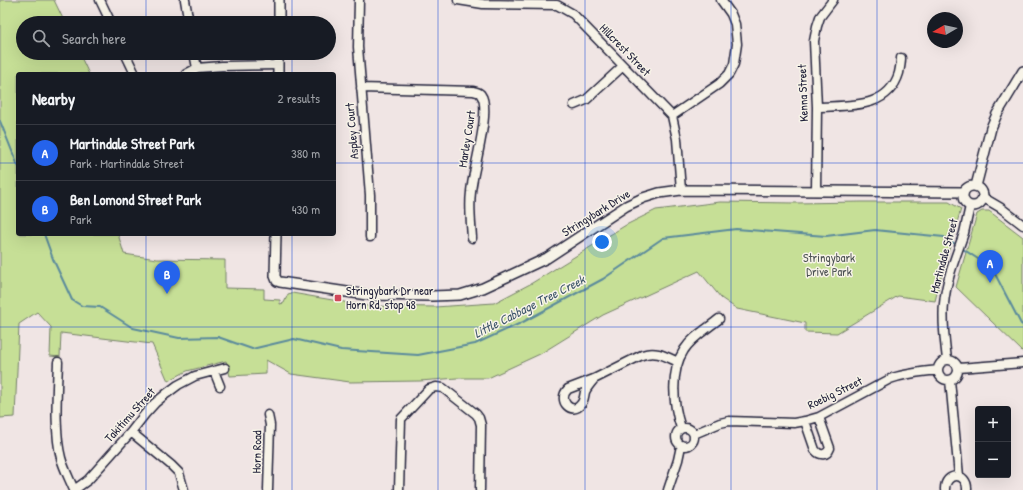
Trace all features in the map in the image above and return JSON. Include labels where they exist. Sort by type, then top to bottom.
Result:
[{"type":"street","points":[[100,0],[108,16]]},
{"type":"street","points":[[185,0],[188,16]]},
{"type":"street","points":[[279,0],[279,16]]},
{"type":"street","name":"Aspley Court","points":[[359,0],[358,47],[370,195],[370,237]]},
{"type":"street","name":"Hillcrest Street","points":[[458,0],[483,4],[558,2],[573,14],[672,116]]},
{"type":"street","points":[[681,190],[677,139],[672,116],[719,84],[729,74],[734,64],[737,44],[735,24],[731,14],[721,0]]},
{"type":"street","name":"Kenna Street","points":[[816,191],[817,107],[814,49],[815,33],[820,17],[833,0]]},
{"type":"street","points":[[817,107],[861,104],[877,100],[884,95],[896,81],[901,58]]},
{"type":"street","points":[[128,60],[134,72]]},
{"type":"street","points":[[195,60],[197,68]]},
{"type":"street","points":[[190,72],[197,68],[222,66],[278,70]]},
{"type":"street","points":[[574,105],[586,100],[623,66]]},
{"type":"street","points":[[963,192],[963,199],[970,206],[977,206],[984,198],[981,189],[976,186],[991,128],[997,114],[1020,81],[1023,71]]},
{"type":"street","name":"Marley Court","points":[[361,88],[473,91],[481,94],[484,108],[482,133],[471,190],[470,212],[472,238]]},
{"type":"street","name":"Stringybark Drive","points":[[276,236],[275,276],[277,281],[367,295],[460,295],[483,288],[548,258],[626,206],[643,198],[659,193],[681,190],[963,192],[970,186],[976,186]]},
{"type":"street","points":[[984,198],[1001,208],[1023,225]]},
{"type":"street","name":"Martindale Street","points":[[947,360],[943,320],[944,304],[970,206]]},
{"type":"street","points":[[681,428],[675,400],[675,382],[678,362],[684,349],[719,320]]},
{"type":"street","points":[[594,379],[648,353],[657,353],[678,362]]},
{"type":"street","points":[[947,360],[956,363],[958,368],[957,376],[950,380],[940,376],[938,370],[940,364],[947,360]]},
{"type":"street","points":[[58,362],[58,442],[61,459],[74,490]]},
{"type":"street","points":[[958,368],[1023,363]]},
{"type":"street","name":"Takitimu Street","points":[[74,490],[88,480],[150,409],[166,394],[178,385],[195,376],[225,368]]},
{"type":"street","name":"Roebig Street","points":[[681,446],[691,444],[694,440],[694,434],[729,421],[794,423],[819,417],[898,376],[938,370]]},
{"type":"street","points":[[214,371],[220,386]]},
{"type":"street","points":[[950,380],[959,476]]},
{"type":"street","points":[[399,490],[401,419],[429,388],[436,387],[443,388],[479,418],[481,425],[480,490]]},
{"type":"street","name":"Horn Road","points":[[268,415],[270,425],[268,490]]},
{"type":"street","points":[[805,421],[815,450],[822,455],[826,454],[830,448],[819,417]]},
{"type":"street","points":[[668,490],[681,446],[676,441],[676,432],[684,427],[690,429],[694,434]]},
{"type":"street","points":[[131,432],[179,473],[184,490]]},
{"type":"street","points":[[945,490],[945,484],[949,478],[959,476],[965,480],[967,490]]},
{"type":"green space","name":"Stringybark Drive Park","points":[[0,0],[54,0],[62,16],[16,16],[16,60],[82,60],[88,72],[16,72],[16,236],[119,236],[124,254],[157,259],[225,260],[225,288],[264,289],[264,299],[280,300],[280,304],[284,303],[288,294],[292,293],[367,306],[435,307],[494,303],[532,283],[626,225],[656,210],[720,202],[949,202],[961,209],[935,301],[898,296],[837,333],[805,332],[805,323],[737,309],[721,298],[699,271],[603,315],[540,354],[488,378],[350,382],[291,374],[266,360],[266,374],[230,376],[226,361],[187,371],[168,381],[152,344],[61,333],[60,357],[50,356],[51,327],[37,312],[19,324],[15,417],[0,418]]},
{"type":"green space","points":[[982,211],[989,211],[1023,237],[1023,352],[956,287],[977,214]]},
{"type":"waterway","name":"Little Cabbage Tree Creek","points":[[0,121],[16,161]]},
{"type":"waterway","name":"Little Cabbage Tree Creek","points":[[45,236],[53,259],[72,300],[82,306],[100,307],[133,328],[179,338],[218,337],[252,349],[294,339],[341,350],[418,355],[475,344],[523,322],[603,279],[663,238],[736,229],[826,236],[875,230],[944,237],[957,245]]},
{"type":"waterway","name":"Little Cabbage Tree Creek","points":[[960,247],[994,272],[1021,324],[1023,325]]},
{"type":"place","name":"Martindale Street Park","points":[[990,283]]},
{"type":"place","name":"Ben Lomond Street Park","points":[[167,294]]},
{"type":"place","name":"Stringybark Dr near Horn Rd, stop 48","points":[[338,298]]}]
